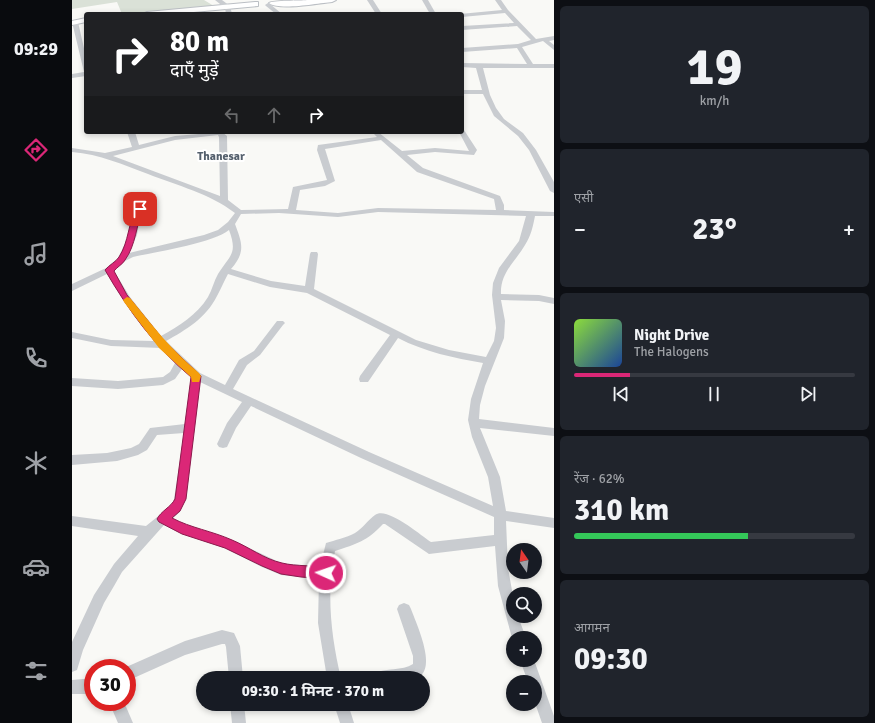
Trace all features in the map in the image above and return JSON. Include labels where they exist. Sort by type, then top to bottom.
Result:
[{"type":"main road","points":[[189,12],[229,10],[254,2],[306,0]]},
{"type":"main road","points":[[272,2],[288,4],[332,0]]},
{"type":"main road","points":[[74,22],[84,20]]},
{"type":"street","points":[[218,0],[229,10]]},
{"type":"street","points":[[370,0],[378,12]]},
{"type":"street","points":[[425,0],[432,12]]},
{"type":"street","points":[[498,0],[506,11],[535,41]]},
{"type":"street","points":[[272,2],[279,12]]},
{"type":"street","points":[[464,15],[506,11]]},
{"type":"street","points":[[74,22],[84,64]]},
{"type":"street","points":[[464,28],[518,24]]},
{"type":"street","points":[[464,50],[519,46],[535,41],[554,38]]},
{"type":"street","points":[[545,40],[554,48]]},
{"type":"street","points":[[519,46],[532,67]]},
{"type":"street","points":[[464,65],[532,67],[554,66]]},
{"type":"street","points":[[479,66],[490,105],[501,119],[517,131],[531,148],[553,187]]},
{"type":"street","points":[[72,76],[84,73]]},
{"type":"street","points":[[464,92],[486,92]]},
{"type":"street","points":[[132,134],[136,147]]},
{"type":"street","points":[[107,155],[175,138],[199,134]]},
{"type":"street","points":[[220,134],[223,136],[224,201]]},
{"type":"street","points":[[401,153],[435,150],[471,153],[473,150],[464,134]]},
{"type":"street","points":[[292,212],[296,189],[302,186],[326,184],[331,182],[321,150],[322,147],[379,135],[414,166],[427,174],[473,188],[497,198],[500,205],[500,212]]},
{"type":"street","points":[[72,150],[107,155],[152,173],[188,184],[224,201],[240,212],[338,214],[378,210],[554,214]]},
{"type":"street","points":[[122,259],[133,235],[136,216],[149,196]]},
{"type":"street","points":[[72,288],[109,270],[122,259],[141,252],[207,237],[220,232],[231,224],[240,212]]},
{"type":"street","points":[[517,631],[505,592],[502,566],[501,515],[494,477],[477,437],[474,423],[474,411],[489,361],[500,336],[501,325],[496,284],[500,274],[526,234],[531,213]]},
{"type":"street","points":[[72,335],[111,343],[161,343],[200,316],[213,298],[226,270],[234,260],[238,250],[231,224]]},
{"type":"street","points":[[309,290],[314,254]]},
{"type":"street","points":[[109,270],[124,296],[161,343],[180,363],[196,376],[364,455],[501,515],[554,523]]},
{"type":"street","points":[[226,270],[270,284],[309,290],[396,334],[431,348],[489,361]]},
{"type":"street","points":[[497,297],[539,298],[554,301]]},
{"type":"street","points":[[227,391],[243,363],[257,354],[280,323]]},
{"type":"street","points":[[364,379],[396,334]]},
{"type":"street","points":[[72,382],[118,385],[169,380],[174,376],[180,363]]},
{"type":"street","points":[[72,665],[74,649],[99,599],[118,568],[149,532],[176,508],[180,499],[196,376]]},
{"type":"street","points":[[223,444],[231,426],[249,401]]},
{"type":"street","points":[[474,423],[554,432]]},
{"type":"street","points":[[72,460],[116,456],[135,451],[141,448],[154,431],[190,428]]},
{"type":"street","points":[[333,671],[326,637],[324,612],[326,573],[330,547],[358,538],[371,528],[380,518],[388,519],[429,548],[502,540]]},
{"type":"street","points":[[163,519],[186,530],[228,544],[266,563],[281,568],[301,572],[326,573]]},
{"type":"street","points":[[72,521],[149,532]]},
{"type":"street","points":[[404,609],[420,656],[418,669],[414,671]]},
{"type":"street","points":[[136,670],[180,651],[222,637],[229,638],[233,646],[235,671]]},
{"type":"street","points":[[72,687],[84,687]]},
{"type":"street","points":[[542,702],[549,723]]},
{"type":"street","points":[[120,711],[126,723]]},
{"type":"street","points":[[238,711],[239,723]]},
{"type":"street","points":[[343,711],[346,723]]},
{"type":"shaded area","points":[[72,0],[204,0],[214,6],[145,12],[121,12],[117,2],[72,9]]},
{"type":"slow traffic","points":[[127,300],[163,345],[180,363],[196,376],[196,379]]},
{"type":"district","name":"Thanesar","points":[[221,156]]},
{"type":"route","points":[[140,209],[136,216],[133,235],[122,259],[109,270],[124,296],[163,345],[180,363],[196,376],[180,499],[176,508],[163,519],[186,530],[208,536],[228,544],[266,563],[281,568],[301,572],[326,573]]}]
